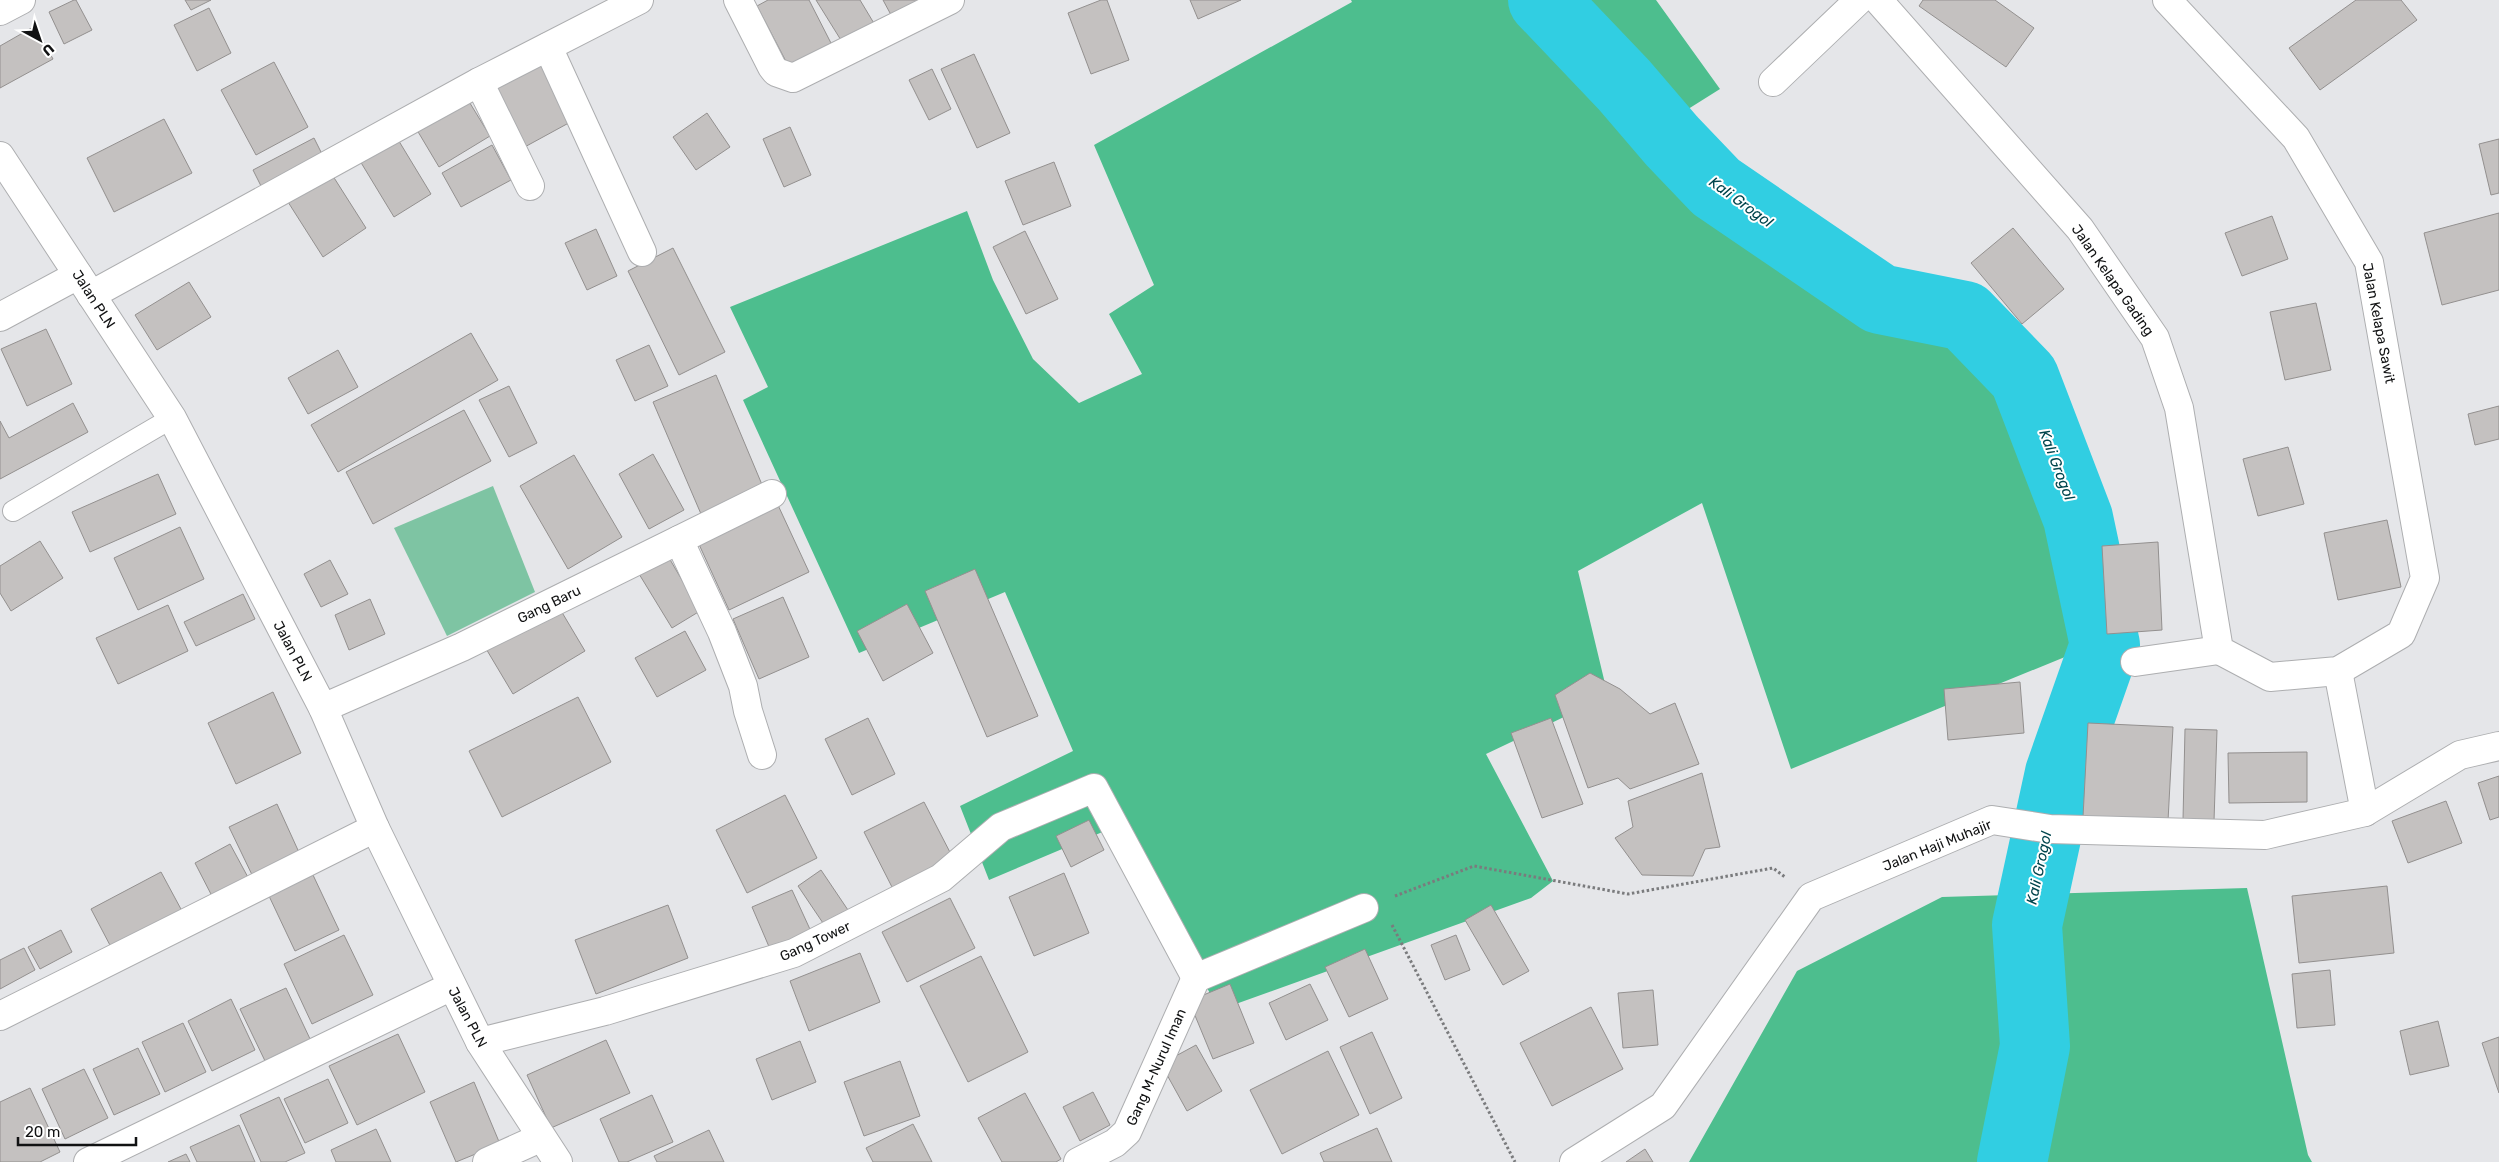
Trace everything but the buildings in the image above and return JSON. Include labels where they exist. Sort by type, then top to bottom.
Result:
[{"type":"street","points":[[0,11],[20,0]]},
{"type":"street","points":[[0,317],[84,285],[639,0]]},
{"type":"street","points":[[738,0],[772,67],[787,78],[793,78],[950,0]]},
{"type":"street","points":[[1773,82],[1859,0]]},
{"type":"street","name":"Jalan Kelapa Gading","points":[[1878,0],[2080,229],[2155,338],[2179,408],[2219,650]]},
{"type":"street","name":"Jalan Kelapa Sawit","points":[[2167,0],[2296,138],[2369,262],[2425,578],[2401,634],[2338,671]]},
{"type":"street","points":[[548,47],[642,252]]},
{"type":"street","points":[[479,82],[530,186]]},
{"type":"street","name":"Jalan PLN","points":[[0,156],[172,418],[323,708],[375,828],[480,1042],[540,1138],[558,1162]]},
{"type":"street","name":"Gang Baru","points":[[323,708],[462,647],[772,494]]},
{"type":"street","points":[[679,540],[722,632],[743,686],[748,711],[762,756]]},
{"type":"street","points":[[2135,662],[2219,650],[2270,677],[2338,671],[2365,812]]},
{"type":"street","name":"Jalan Haji Muhajir","points":[[1811,897],[1992,820],[2050,829],[2265,835],[2365,812],[2460,755],[2499,746]]},
{"type":"street","name":"Gang Tower","points":[[480,1042],[605,1011],[794,953],[940,878],[1001,827],[1094,788],[1196,978]]},
{"type":"street","points":[[0,1016],[375,828]]},
{"type":"street","points":[[1574,1162],[1663,1106],[1811,897]]},
{"type":"street","points":[[1196,978],[1364,908]]},
{"type":"street","name":"Gang M-Nurul Iman","points":[[1078,1162],[1115,1143],[1127,1132],[1196,978]]},
{"type":"street","points":[[88,1162],[452,986]]},
{"type":"street","points":[[487,1162],[540,1138]]},
{"type":"lane","points":[[13,511],[172,418]]},
{"type":"path","points":[[1364,908],[1474,866],[1628,894],[1773,868],[1811,897]]},
{"type":"path","points":[[1364,908],[1378,913],[1393,926],[1515,1162]]},
{"type":"green space","points":[[1351,0],[1656,0],[1720,89],[1650,133],[1752,233],[1969,342],[2028,442],[2099,643],[1791,769],[1702,503],[1578,571],[1608,696],[1486,754],[1553,881],[1531,898],[1219,1010],[1119,825],[989,880],[960,806],[1073,751],[1005,592],[859,653],[743,400],[768,387],[730,307],[967,211],[993,280],[1033,359],[1079,403],[1142,374],[1109,314],[1154,285],[1094,145],[1352,2]]},
{"type":"green space","points":[[493,486],[535,592],[447,636],[394,528]]},
{"type":"green space","points":[[2247,888],[2308,1155],[2312,1162],[1689,1162],[1797,971],[1942,897]]},
{"type":"waterway","name":"Kali Grogol","points":[[1543,0],[1624,85],[1672,141],[1716,187],[1880,299],[1965,316],[2024,377],[2078,518],[2105,645],[2060,773],[2027,925],[2035,1046],[2012,1162]]}]
